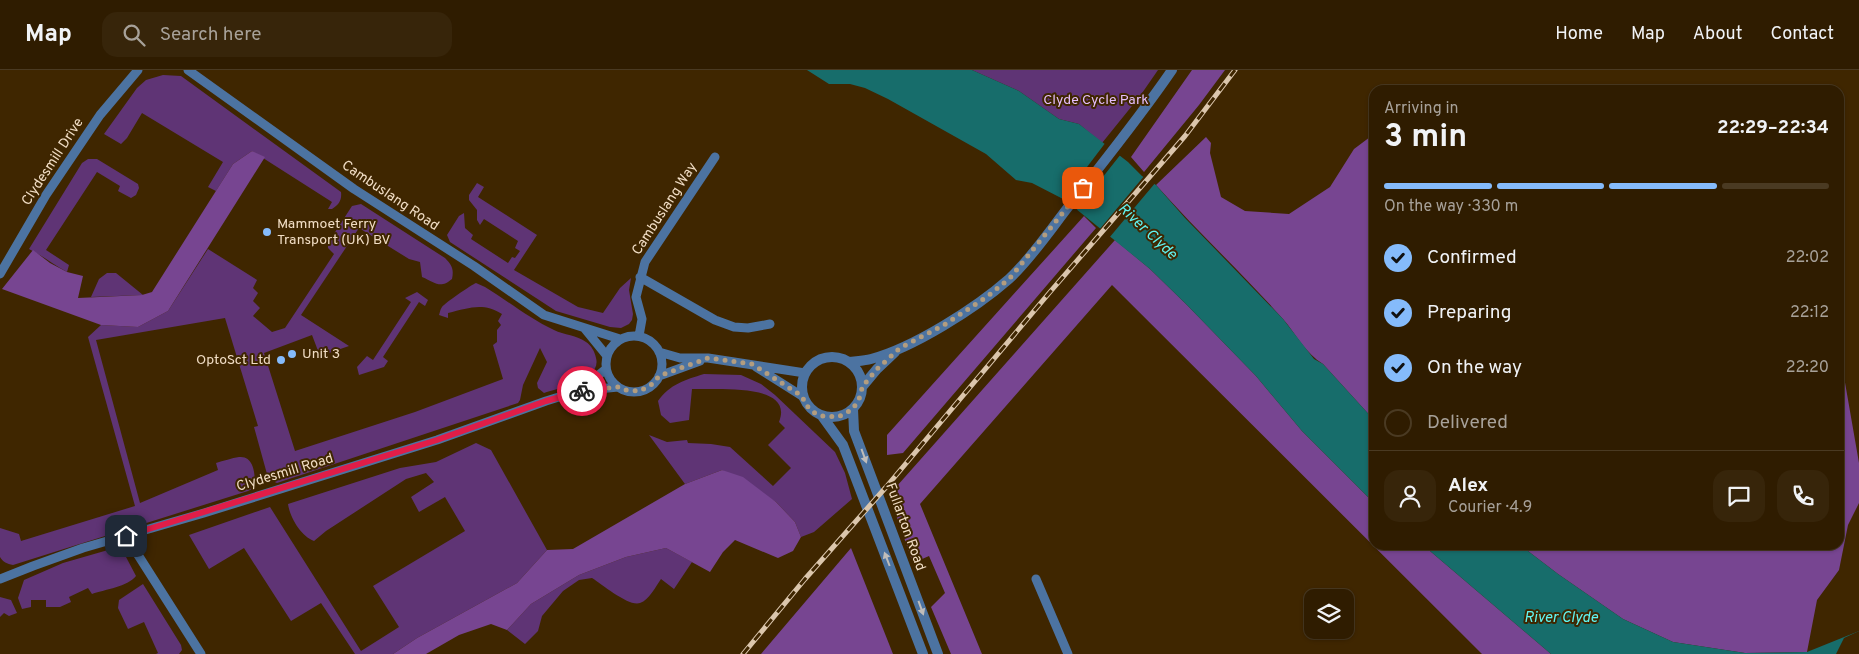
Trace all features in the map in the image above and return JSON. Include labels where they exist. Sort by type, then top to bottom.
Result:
[{"type":"street","name":"Clydesmill Drive","points":[[0,274],[50,190],[100,115],[138,70]]},
{"type":"street","name":"Cambuslang Road","points":[[188,70],[354,189],[474,266],[544,315],[620,339]]},
{"type":"street","points":[[849,362],[871,359],[900,348],[944,325],[988,296],[1010,278],[1150,102],[1172,70]]},
{"type":"street","name":"Cambuslang Way","points":[[639,336],[642,319],[636,297],[645,262],[715,157]]},
{"type":"street","points":[[640,277],[715,320],[734,327],[748,328],[770,324]]},
{"type":"street","points":[[585,329],[607,356]]},
{"type":"street","points":[[639,336],[647,339],[659,352],[662,360],[659,376],[654,383],[640,391],[625,390],[618,387],[612,382],[606,369],[609,349],[620,339],[639,336]]},
{"type":"street","points":[[862,387],[877,369],[900,348]]},
{"type":"street","points":[[659,352],[680,358],[708,358],[805,372]]},
{"type":"street","points":[[827,357],[836,357],[849,362],[861,378],[862,387],[861,395],[853,409],[838,417],[822,416],[813,412],[806,405],[802,396],[802,380],[805,372],[818,360],[827,357]]},
{"type":"street","points":[[659,376],[708,358]]},
{"type":"street","points":[[752,364],[802,396]]},
{"type":"street","name":"Clydesmill Road","points":[[578,391],[606,369]]},
{"type":"street","name":"Clydesmill Road","points":[[1,576],[83,548],[437,440],[578,391],[618,387]]},
{"type":"street","name":"Fullarton Road","points":[[853,409],[854,431],[938,654]]},
{"type":"street","name":"Fullarton Road","points":[[822,416],[843,445],[923,654]]},
{"type":"street","points":[[126,536],[200,654]]},
{"type":"street","points":[[1036,579],[1068,654]]},
{"type":"green space","name":"Clyde Cycle Park","points":[[972,70],[1158,70],[1140,96],[1102,143],[1079,124],[1059,119],[1019,91]]},
{"type":"green space","points":[[163,75],[181,76],[341,192],[338,204],[332,209],[328,209],[332,202],[252,151],[233,164],[216,191],[208,187],[223,162],[142,113],[127,138],[121,144],[104,134],[137,88],[146,80]]},
{"type":"green space","points":[[88,159],[97,159],[138,184],[139,188],[136,195],[131,198],[118,191],[120,186],[97,172],[46,250],[69,265],[67,272],[29,249],[82,163]]},
{"type":"green space","points":[[477,183],[484,187],[478,197],[537,235],[514,270],[578,307],[603,313],[620,288],[631,278],[629,290],[633,314],[629,324],[621,328],[610,327],[556,311],[450,242],[447,235],[459,216],[464,213],[465,228],[473,235],[471,239],[508,263],[520,251],[515,248],[518,241],[484,219],[480,225],[477,220],[477,210],[469,200],[469,195]]},
{"type":"green space","points":[[361,204],[445,258],[452,267],[452,279],[441,284],[422,277],[420,262],[409,259],[359,228],[301,315],[349,346],[320,356],[312,335],[264,353],[295,451],[415,412],[503,379],[493,345],[497,342],[497,330],[501,325],[498,321],[502,314],[488,308],[476,307],[448,313],[448,318],[439,315],[444,305],[476,283],[545,326],[588,343],[596,358],[596,366],[593,372],[569,386],[544,393],[538,388],[537,383],[547,362],[540,348],[523,385],[518,403],[277,483],[270,480],[267,474],[254,427],[258,426],[225,318],[96,340],[140,503],[218,470],[216,463],[239,457],[244,457],[251,463],[255,479],[254,488],[13,565],[2,560],[0,557],[0,528],[19,534],[21,541],[135,506],[88,337],[101,325],[138,327],[168,311],[208,249],[257,280],[253,288],[258,293],[253,301],[260,308],[253,316],[272,332],[285,328],[334,254],[328,248],[328,243],[352,206]]},
{"type":"green space","points":[[107,273],[116,273],[143,295],[91,297],[99,279]]},
{"type":"green space","points":[[417,292],[428,300],[425,306],[419,302],[383,357],[388,361],[384,367],[359,375],[357,367],[367,356],[373,360],[411,302],[405,298]]},
{"type":"green space","points":[[704,374],[741,375],[761,384],[775,395],[835,452],[845,473],[852,499],[814,532],[801,537],[795,522],[776,502],[722,470],[685,484],[649,435],[667,442],[687,440],[688,443],[730,447],[773,486],[791,468],[768,445],[785,428],[779,422],[781,409],[775,400],[765,394],[734,389],[692,389],[689,420],[670,423],[661,415],[658,401],[668,390],[684,381]]},
{"type":"green space","points":[[476,443],[491,450],[547,550],[517,583],[417,638],[393,654],[355,654],[321,603],[291,621],[244,548],[209,569],[189,535],[270,507],[361,651],[399,627],[373,586],[465,531],[445,497],[419,512],[411,497],[434,482],[426,473],[406,479],[326,531],[314,541],[309,539],[297,526],[288,504],[400,468],[436,462]]},
{"type":"green space","points":[[666,548],[692,562],[674,589],[661,579],[646,599],[640,603],[635,603],[623,599],[592,578],[579,580],[563,591],[542,616],[538,631],[525,644],[507,630],[531,604],[579,575],[626,557]]},
{"type":"green space","points":[[108,550],[126,557],[136,576],[132,580],[92,594],[88,588],[69,597],[71,602],[60,607],[46,607],[46,600],[31,600],[31,607],[22,609],[18,598],[24,580],[63,563]]},
{"type":"green space","points":[[143,584],[181,645],[182,650],[179,654],[156,654],[158,653],[144,622],[128,629],[118,608],[119,600]]},
{"type":"green space","points":[[0,597],[11,600],[17,613],[9,616],[4,613],[0,617]]},
{"type":"shaded area","points":[[1192,70],[1225,70],[1144,172],[1131,157]]},
{"type":"shaded area","points":[[1206,137],[1211,143],[1210,153],[1221,197],[1245,211],[1289,214],[1330,187],[1354,149],[1369,138],[1369,415],[1323,364],[1306,349],[1283,319],[1156,185]]},
{"type":"shaded area","points":[[252,151],[265,157],[168,311],[138,327],[101,325],[2,289],[33,250],[50,263],[67,272],[83,276],[78,298],[142,295],[152,292],[233,164]]},
{"type":"shaded area","points":[[1084,216],[1096,228],[903,453],[887,455],[887,435]]},
{"type":"shaded area","points":[[1115,240],[1150,269],[1187,305],[1256,376],[1302,431],[1369,498],[1369,541],[1112,285],[920,504],[982,654],[951,654],[931,607],[945,593],[929,556],[913,563],[889,495]]},
{"type":"shaded area","points":[[1844,377],[1859,463],[1859,503],[1848,525],[1844,545]]},
{"type":"shaded area","points":[[722,470],[743,477],[776,502],[795,522],[801,537],[793,551],[778,558],[735,540],[723,552],[710,572],[666,548],[626,557],[579,575],[531,604],[507,630],[491,624],[459,635],[426,654],[393,654],[417,638],[517,583],[547,550],[573,549],[685,484]]},
{"type":"shaded area","points":[[851,548],[893,654],[761,654]]},
{"type":"shaded area","points":[[1378,550],[1429,550],[1551,654],[1482,654]]},
{"type":"shaded area","points":[[1527,550],[1843,550],[1839,570],[1817,600],[1807,652],[1745,653],[1673,642],[1623,619]]},
{"type":"water","name":"River Clyde","points":[[807,70],[972,70],[1019,91],[1059,119],[1079,124],[1128,162],[1142,176],[1156,185],[1185,218],[1283,319],[1314,359],[1323,364],[1369,415],[1369,498],[1302,431],[1256,376],[1187,305],[1150,269],[1065,200],[1032,183],[1016,180],[986,154],[888,99],[865,88],[850,84],[829,84]]},
{"type":"water","name":"River Clyde","points":[[1429,550],[1527,550],[1623,619],[1673,642],[1745,653],[1807,652],[1859,631],[1859,654],[1551,654]]},
{"type":"pier","points":[[1106,142],[1121,154],[1076,211],[1062,200]]},
{"type":"pier","points":[[1145,175],[1156,182],[1109,238],[1099,230]]},
{"type":"pier","points":[[1859,631],[1859,654],[1836,654],[1844,638]]},
{"type":"railway","points":[[743,654],[805,579],[887,486],[1050,292],[1185,136],[1235,70]]},
{"type":"way so far","points":[[582,391],[618,387],[632,392],[640,391],[648,388],[659,376],[708,358],[752,364],[802,396],[806,405],[813,412],[830,418],[846,414],[858,403],[862,387],[877,369],[900,348],[944,325],[988,296],[1010,278],[1083,188]]},
{"type":"place","name":"Mammoet Ferry Transport (UK) BV","points":[[267,232]]},
{"type":"place","name":"Unit 3","points":[[292,354]]},
{"type":"place","name":"OptoSct Ltd","points":[[281,360]]},
{"type":"route","points":[[126,536],[437,440],[546,401],[582,391]]}]
